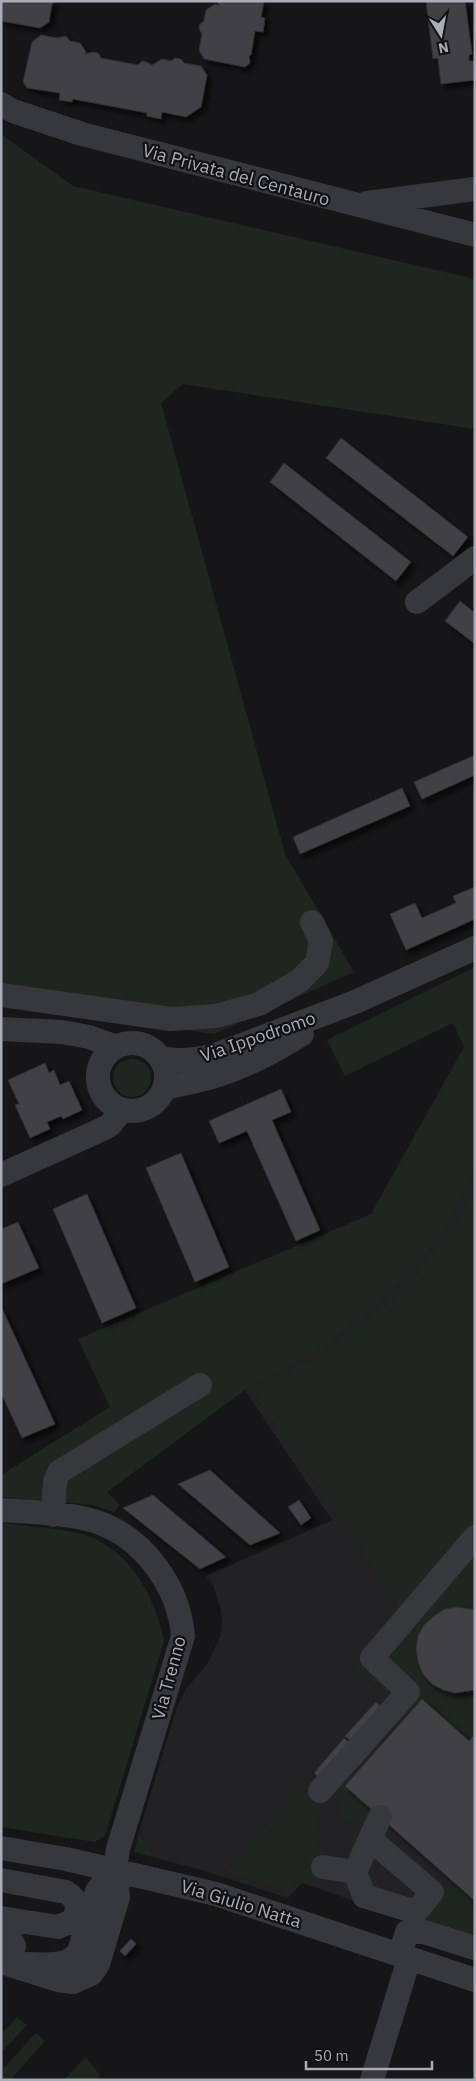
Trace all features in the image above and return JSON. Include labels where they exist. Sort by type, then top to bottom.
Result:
[{"type":"street","name":"Via Privata del Centauro","points":[[1,104],[13,111],[82,134],[475,235]]},
{"type":"street","points":[[353,205],[475,189]]},
{"type":"street","points":[[416,602],[475,558]]},
{"type":"street","points":[[1,995],[171,1019],[216,1016],[259,1004],[299,981],[317,963],[321,941],[312,922]]},
{"type":"street","name":"Via Ippodromo","points":[[160,1058],[178,1061],[213,1056],[355,1002],[475,948]]},
{"type":"street","name":"Via Ippodromo","points":[[165,1088],[215,1076],[273,1052],[355,1002]]},
{"type":"street","points":[[6,1030],[62,1032],[89,1037],[117,1047]]},
{"type":"street","points":[[6,1030],[81,1053],[90,1057],[99,1068]]},
{"type":"street","points":[[128,1044],[140,1044],[152,1049],[160,1058],[166,1072],[165,1088],[159,1099],[146,1109],[134,1112],[122,1110],[110,1104],[102,1094],[98,1081],[99,1068],[105,1057],[117,1047],[128,1044]]},
{"type":"street","points":[[1,1175],[105,1128],[111,1124],[122,1110]]},
{"type":"street","points":[[53,1515],[56,1482],[59,1472],[200,1385]]},
{"type":"street","name":"Via Trenno","points":[[1,1510],[98,1522],[116,1531],[140,1548],[162,1574],[170,1589],[182,1627],[182,1643],[118,1849],[114,1870]]},
{"type":"street","points":[[320,1791],[408,1692],[372,1658],[467,1560],[475,1537]]},
{"type":"street","points":[[370,1839],[432,1892],[416,1912],[364,1896],[355,1872],[370,1839],[380,1817]]},
{"type":"street","name":"Via Giulio Natta","points":[[1,1848],[66,1859],[216,1894],[475,1980]]},
{"type":"street","points":[[323,1867],[355,1872]]},
{"type":"street","points":[[6,1962],[49,1964],[73,1960],[79,1952],[97,1891],[114,1870]]},
{"type":"street","points":[[6,1962],[58,1980],[73,1982],[91,1974],[98,1964],[118,1897],[114,1870]]},
{"type":"street","points":[[1,1880],[64,1891],[72,1896],[77,1904],[77,1912],[74,1919],[64,1926],[3,1922]]},
{"type":"street","points":[[3,1922],[38,1933],[61,1937],[74,1935],[87,1927]]},
{"type":"street","points":[[3,1922],[14,1946],[6,1962]]},
{"type":"street","points":[[372,2080],[405,1957],[407,1932],[424,1932],[475,1948]]},
{"type":"shaded area","points":[[1,134],[73,186],[475,279],[475,429],[183,384],[161,403],[285,854],[354,972],[214,1034],[1,1003]]},
{"type":"shaded area","points":[[475,967],[475,1171],[443,1234],[401,1283],[324,1348],[245,1390],[107,1492],[120,1505],[114,1512],[93,1505],[1,1497],[1,1475],[110,1407],[78,1339],[371,1214],[464,1047],[453,1023],[345,1076],[327,1040]]},
{"type":"shaded area","points":[[132,1059],[139,1060],[145,1065],[150,1071],[150,1085],[145,1091],[139,1096],[132,1097],[125,1096],[119,1091],[114,1085],[113,1078],[114,1071],[119,1065],[125,1060]]},
{"type":"shaded area","points":[[475,1171],[475,1961],[425,1944],[422,1924],[302,1883],[288,1898],[202,1870],[156,1858],[139,1832],[177,1707],[186,1689],[207,1664],[220,1637],[221,1610],[213,1585],[206,1576],[332,1520],[245,1390],[324,1348],[401,1283],[443,1234]]},
{"type":"shaded area","points":[[475,1190],[475,1610],[464,1607],[454,1608],[436,1615],[429,1621],[418,1639],[416,1660],[420,1670],[434,1685],[454,1692],[475,1690],[475,1735],[469,1741],[421,1699],[345,1786],[373,1811],[342,1821],[334,1784],[403,1708],[351,1665],[400,1610],[340,1517],[253,1392],[326,1353],[405,1289],[448,1239]]},
{"type":"shaded area","points":[[1,1523],[74,1532],[108,1546],[123,1558],[135,1572],[145,1588],[160,1623],[164,1641],[105,1836],[95,1842],[1,1827]]},
{"type":"shaded area","points":[[301,1786],[315,1813],[319,1832],[319,1841],[309,1880],[300,1878],[288,1892],[226,1872]]},
{"type":"shaded area","points":[[139,1832],[156,1858],[134,1852]]},
{"type":"shaded area","points":[[455,1884],[475,1901],[475,1937],[428,1927],[425,1919]]},
{"type":"shaded area","points":[[17,2017],[27,2025],[1,2053],[1,2034]]},
{"type":"shaded area","points":[[36,2033],[45,2041],[10,2080],[1,2080],[1,2071]]},
{"type":"shaded area","points":[[86,2057],[100,2075],[98,2080],[64,2080]]},
{"type":"building","points":[[1,1],[56,1],[52,4],[49,22],[40,28],[1,21]]},
{"type":"building","points":[[217,1],[264,1],[261,17],[265,18],[263,32],[255,31],[251,55],[249,56],[250,63],[245,67],[204,59],[199,50],[202,34],[199,29],[200,24],[204,21],[206,10],[215,4],[219,6]]},
{"type":"building","points":[[426,1],[465,1],[472,54],[469,55],[469,61],[475,61],[475,80],[441,84],[438,58],[433,59]]},
{"type":"building","points":[[41,35],[57,38],[66,36],[70,41],[80,43],[86,52],[85,54],[98,53],[101,58],[138,65],[142,61],[152,65],[162,59],[171,61],[175,58],[181,59],[184,63],[201,66],[207,75],[201,107],[186,117],[162,112],[161,119],[147,116],[147,113],[73,99],[72,102],[59,100],[60,93],[27,88],[23,82],[32,42]]},
{"type":"building","points":[[341,438],[468,537],[453,556],[326,458]]},
{"type":"building","points":[[284,463],[411,562],[396,581],[270,482]]},
{"type":"building","points":[[460,601],[475,613],[475,644],[445,621]]},
{"type":"building","points":[[475,755],[475,775],[422,799],[414,782]]},
{"type":"building","points":[[402,788],[410,806],[300,854],[293,837]]},
{"type":"building","points":[[475,887],[475,919],[406,950],[390,914],[415,903],[422,918],[456,903],[453,896]]},
{"type":"building","points":[[45,1063],[49,1073],[54,1070],[60,1085],[69,1081],[82,1110],[63,1119],[61,1116],[47,1122],[50,1129],[30,1138],[15,1105],[19,1104],[8,1080]]},
{"type":"building","points":[[281,1089],[291,1112],[272,1120],[320,1230],[296,1241],[247,1131],[219,1143],[209,1121]]},
{"type":"building","points":[[181,1153],[229,1267],[195,1282],[146,1168]]},
{"type":"building","points":[[87,1194],[136,1308],[102,1323],[53,1209]]},
{"type":"building","points":[[18,1222],[39,1268],[1,1284],[1,1229]]},
{"type":"building","points":[[1,1306],[55,1424],[22,1438],[1,1393]]},
{"type":"building","points":[[210,1470],[280,1533],[250,1545],[178,1484]]},
{"type":"building","points":[[153,1495],[226,1557],[200,1569],[123,1508]]},
{"type":"building","points":[[299,1500],[311,1518],[301,1525],[288,1507]]},
{"type":"building","points":[[458,1607],[475,1610],[475,1690],[455,1693],[443,1690],[432,1684],[423,1674],[418,1662],[416,1649],[418,1636],[424,1625],[445,1609]]},
{"type":"building","points":[[422,1699],[469,1741],[475,1735],[475,1901],[345,1786]]},
{"type":"building","points":[[376,1702],[384,1709],[355,1744],[345,1736]]},
{"type":"building","points":[[344,1738],[353,1746],[322,1780],[314,1773]]},
{"type":"building","points":[[131,1939],[136,1944],[125,1956],[120,1951]]}]
